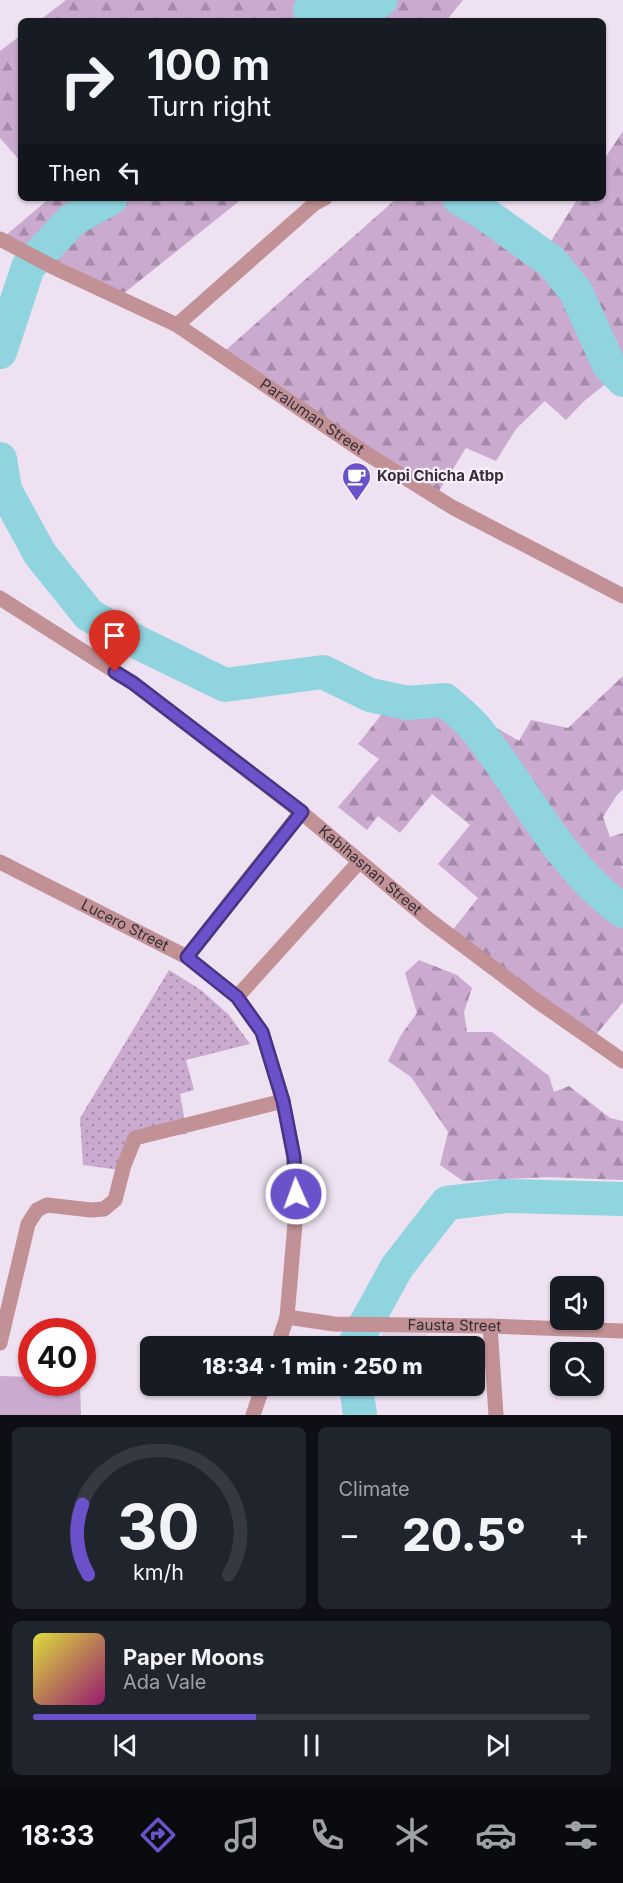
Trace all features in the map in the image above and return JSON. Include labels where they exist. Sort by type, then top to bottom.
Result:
[{"type":"street","points":[[177,325],[320,201]]},
{"type":"street","name":"Paraluman Street","points":[[1,240],[177,325],[361,450],[452,507],[623,596]]},
{"type":"street","name":"Kabihasnan Street","points":[[0,598],[133,683],[302,812],[428,919],[537,1001],[623,1061]]},
{"type":"street","points":[[187,957],[302,812]]},
{"type":"street","name":"Lucero Street","points":[[0,861],[187,957],[237,997],[262,1032],[283,1101],[294,1157],[296,1212],[287,1317],[281,1336]]},
{"type":"street","points":[[237,997],[359,862]]},
{"type":"street","points":[[0,1343],[28,1224],[37,1210],[47,1204],[91,1210],[104,1209],[115,1200],[124,1165],[135,1138],[283,1101]]},
{"type":"street","name":"Fausta Street","points":[[287,1317],[334,1324],[623,1331]]},
{"type":"street","points":[[490,1326],[496,1415]]},
{"type":"street","points":[[253,1415],[260,1396]]},
{"type":"shaded area","points":[[382,1332],[426,1333],[426,1336],[382,1336]]},
{"type":"green space","points":[[66,0],[463,0],[448,18],[43,18]]},
{"type":"green space","points":[[18,37],[18,159],[0,138],[0,51]]},
{"type":"green space","points":[[623,131],[623,387],[614,377],[583,402],[566,420],[545,401],[516,429],[496,461],[466,448],[437,494],[226,350],[394,201],[468,201],[545,251],[576,201],[606,201],[606,156]]},
{"type":"green space","points":[[46,201],[239,201],[123,294],[6,235]]},
{"type":"green space","points":[[623,676],[623,789],[603,817],[610,837],[623,833],[623,866],[621,867],[623,869],[623,1002],[595,1036],[452,931],[478,898],[438,864],[470,825],[432,794],[400,833],[378,816],[367,830],[338,807],[379,759],[358,744],[390,704],[443,705],[476,716],[519,741],[531,720],[568,728]]},
{"type":"green space","points":[[419,960],[457,975],[472,988],[464,1012],[467,1032],[492,1032],[549,1076],[554,1092],[569,1086],[610,1118],[623,1121],[623,1180],[548,1177],[463,1181],[440,1165],[448,1132],[411,1077],[388,1061],[401,1035],[417,1013],[405,973]]},
{"type":"green space","points":[[169,970],[201,990],[229,1015],[250,1044],[186,1060],[194,1090],[180,1094],[187,1134],[131,1140],[120,1170],[83,1165],[80,1118]]},
{"type":"green space","points":[[0,1376],[18,1377],[18,1396],[80,1396],[81,1415],[0,1415]]},
{"type":"waterway","points":[[310,10],[345,16],[364,12],[381,0]]},
{"type":"waterway","points":[[0,352],[28,267],[73,219],[106,201]]},
{"type":"waterway","points":[[464,201],[552,262],[576,292],[609,365],[623,380]]},
{"type":"waterway","points":[[0,459],[5,490],[40,554],[89,615],[141,644],[225,685],[323,672],[370,695],[408,703],[445,700],[476,729],[579,871],[623,911]]},
{"type":"waterway","points":[[359,1336],[397,1267],[447,1203],[506,1196],[623,1199]]},
{"type":"waterway","points":[[357,1396],[360,1415]]},
{"type":"place","name":"Kopi Chicha Atbp","points":[[356,502]]},
{"type":"route","points":[[115,672],[133,683],[302,812],[187,957],[237,997],[262,1032],[283,1101],[294,1157],[296,1194]]}]
